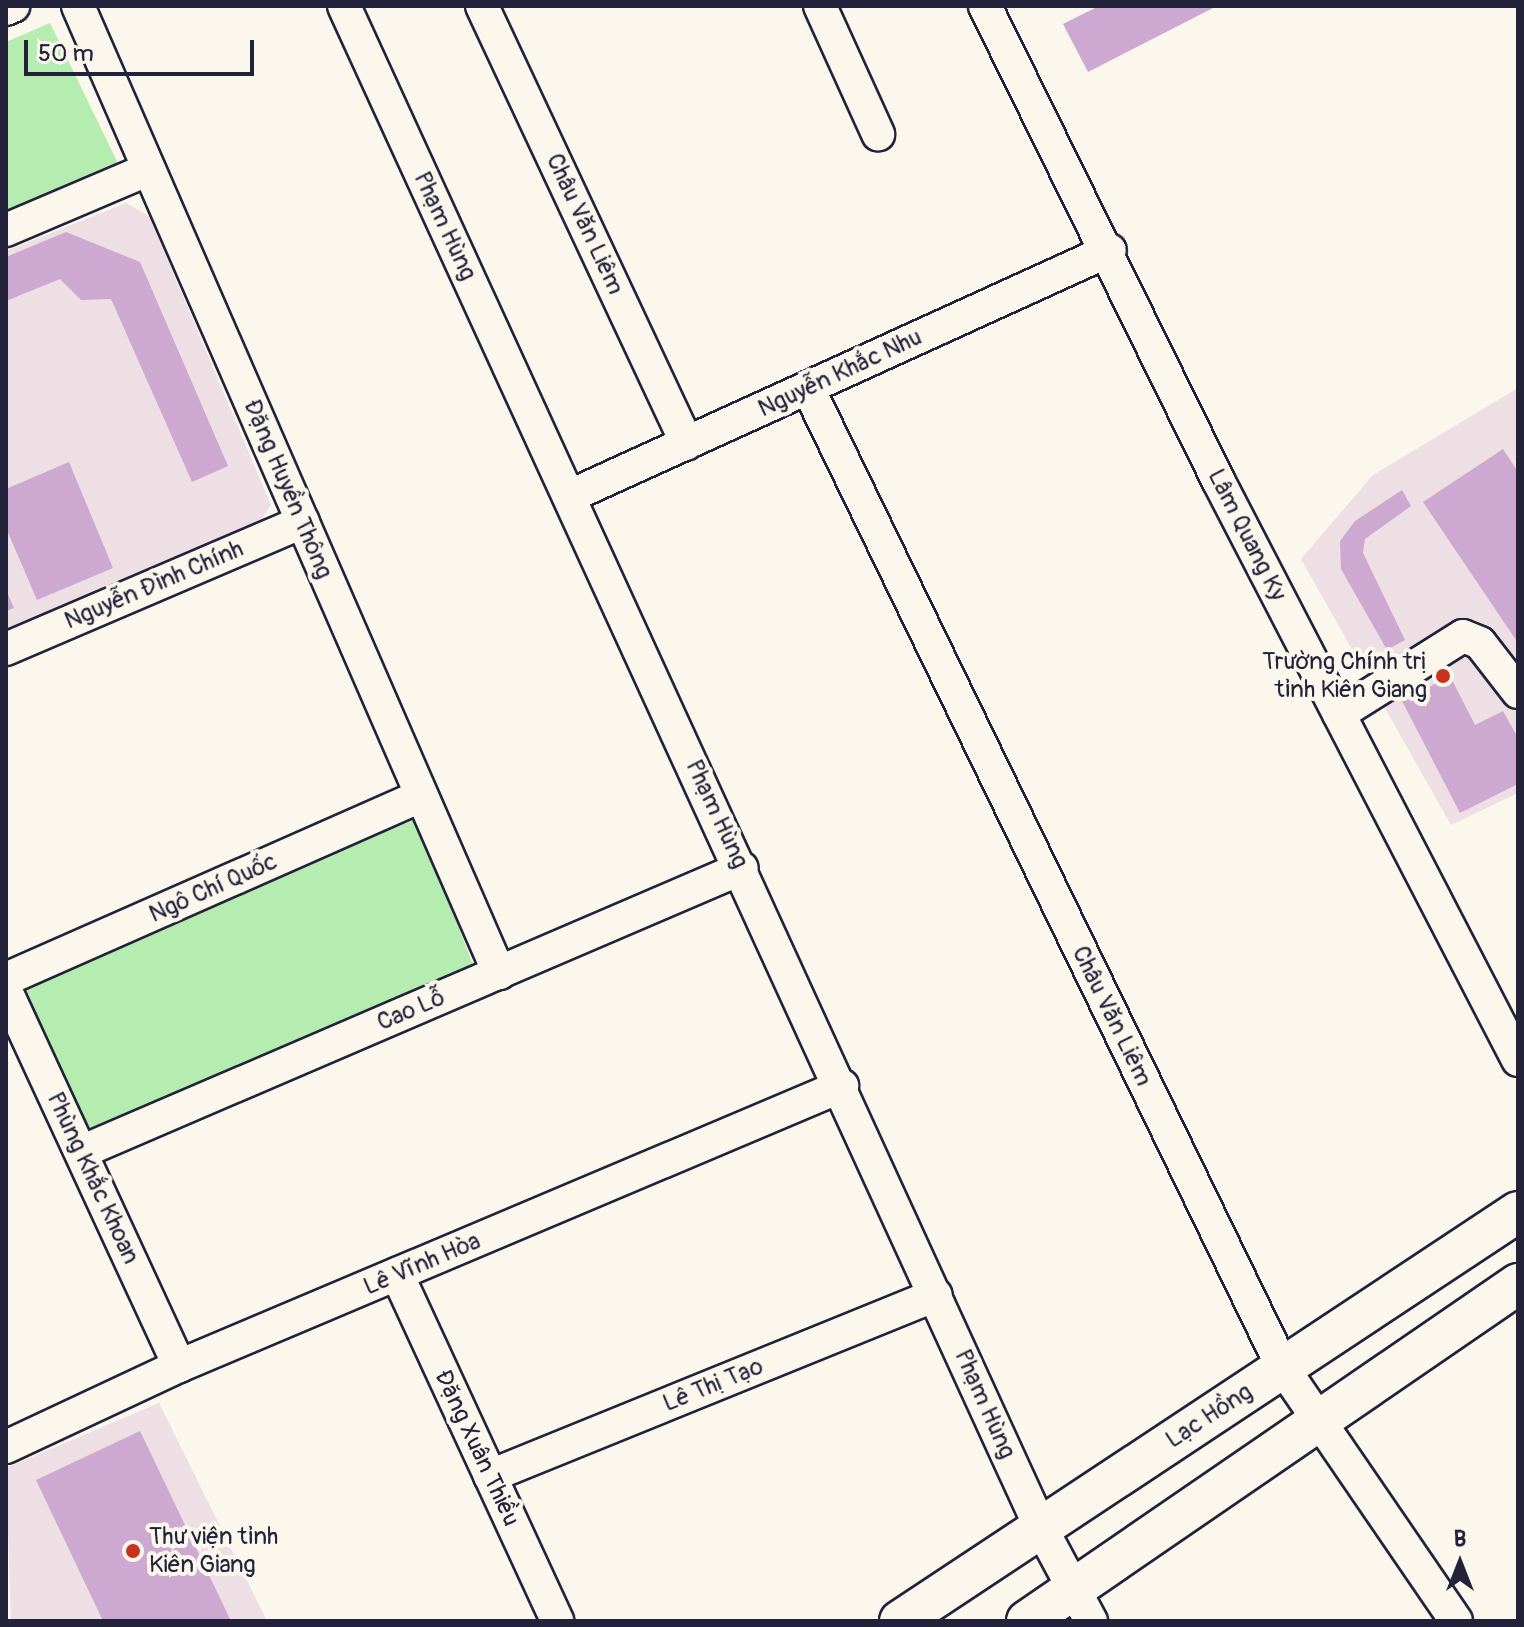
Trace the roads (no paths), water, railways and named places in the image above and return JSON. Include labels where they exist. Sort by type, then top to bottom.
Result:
[{"type":"main road","name":"Lạc Hồng","points":[[900,1621],[1518,1212]]},
{"type":"main road","points":[[1027,1621],[1083,1606],[1318,1423],[1518,1284]]},
{"type":"street","points":[[6,9],[13,6]]},
{"type":"street","name":"Đặng Huyền Thông","points":[[78,6],[499,973]]},
{"type":"street","name":"Phạm Hùng","points":[[344,6],[842,1086],[1040,1526],[1083,1606]]},
{"type":"street","name":"Châu Văn Liêm","points":[[482,6],[687,443]]},
{"type":"street","points":[[820,6],[878,134]]},
{"type":"street","name":"Lâm Quang Ky","points":[[985,6],[1110,250],[1339,714],[1518,1060]]},
{"type":"street","points":[[6,230],[149,169]]},
{"type":"street","name":"Nguyễn Khắc Nhu","points":[[570,496],[1110,250]]},
{"type":"street","name":"Châu Văn Liêm","points":[[808,388],[1283,1368],[1456,1621]]},
{"type":"street","name":"Nguyễn Đình Chính","points":[[6,649],[303,522]]},
{"type":"street","points":[[1339,714],[1463,636],[1480,643],[1518,692]]},
{"type":"street","name":"Ngô Chí Quốc","points":[[6,979],[420,796]]},
{"type":"street","name":"Cao Lỗ","points":[[81,1152],[742,868]]},
{"type":"street","name":"Phùng Khắc Khoan","points":[[6,991],[179,1366]]},
{"type":"street","name":"Lê Vĩnh Hòa","points":[[6,1447],[179,1366],[842,1086]]},
{"type":"street","name":"Đặng Xuân Thiều","points":[[397,1274],[557,1621]]},
{"type":"street","name":"Lê Thị Tạo","points":[[490,1476],[936,1295]]},
{"type":"place","name":"Trường Chính trị tỉnh Kiên Giang","points":[[1443,676]]},
{"type":"place","name":"Thư viện tỉnh Kiên Giang","points":[[133,1551]]}]
